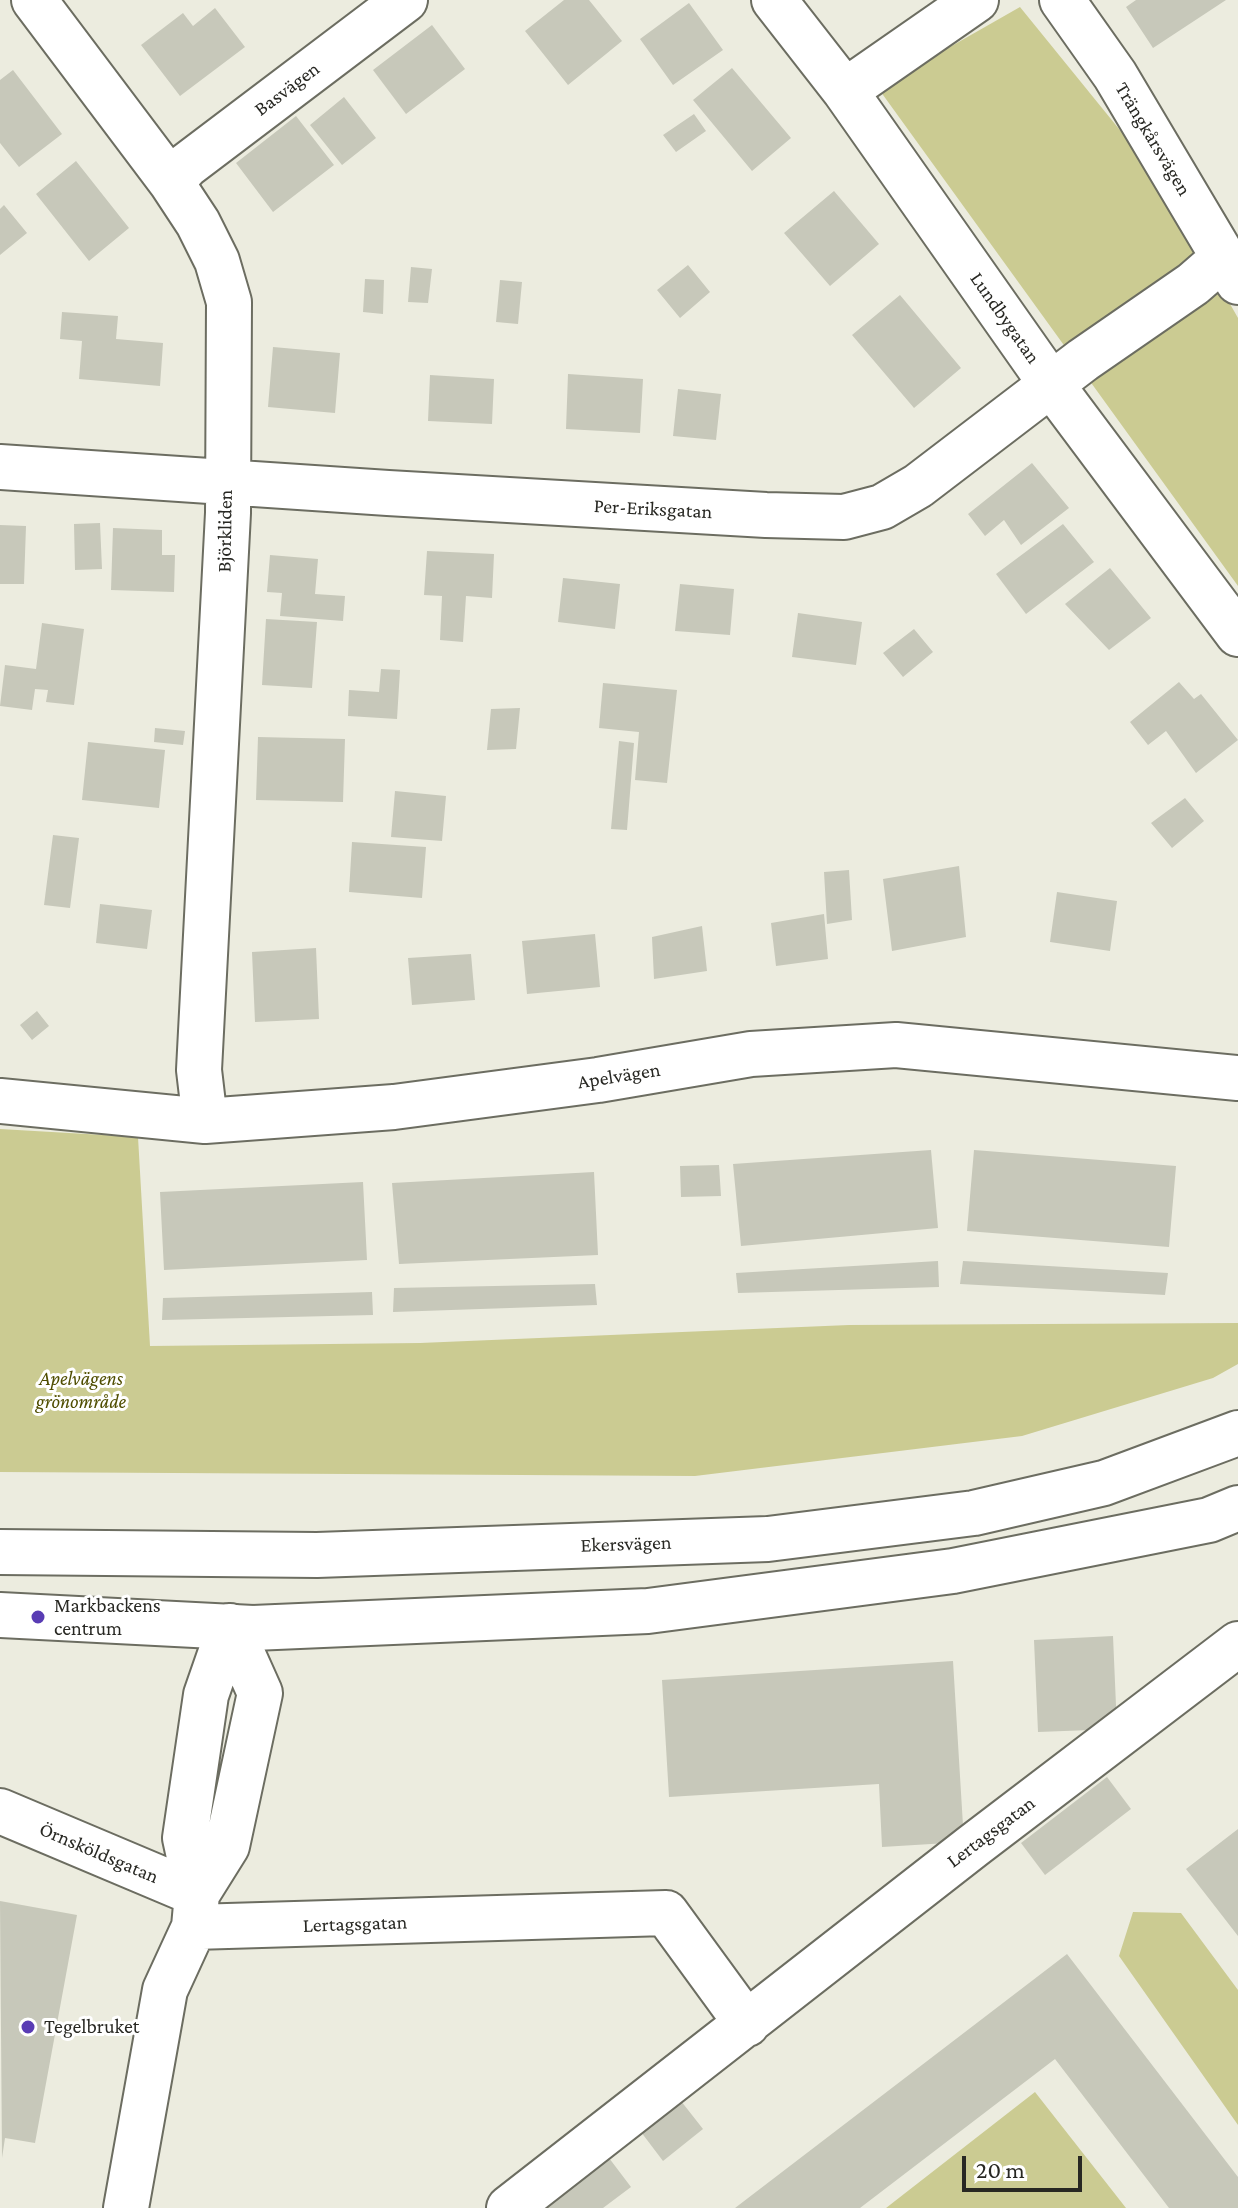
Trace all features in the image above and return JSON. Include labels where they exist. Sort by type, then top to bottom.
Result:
[{"type":"street","name":"Björkliden","points":[[34,0],[171,182],[198,223],[217,261],[229,302],[228,513],[199,1070],[205,1121]]},
{"type":"street","name":"Basvägen","points":[[171,182],[187,165],[405,0]]},
{"type":"street","name":"Lundbygatan","points":[[774,0],[845,91],[1051,384],[1238,634]]},
{"type":"street","points":[[845,91],[976,0]]},
{"type":"street","name":"Trängkårsvägen","points":[[1062,0],[1115,75],[1231,269]]},
{"type":"street","name":"Per-Eriksgatan","points":[[0,467],[631,508],[844,517],[882,507],[918,486],[1051,384],[1193,284],[1231,269]]},
{"type":"street","name":"Apelvägen","points":[[0,1101],[205,1121],[394,1107],[598,1080],[751,1054],[896,1045],[1238,1078]]},
{"type":"street","name":"Ekersvägen","points":[[0,1552],[236,1556],[768,1539],[974,1513],[1090,1486],[1238,1433]]},
{"type":"street","points":[[0,1615],[253,1628],[648,1611],[953,1571],[1209,1520],[1238,1508]]},
{"type":"street","points":[[126,2208],[165,1990],[196,1911],[185,1838],[206,1695],[230,1626],[236,1556]]},
{"type":"street","name":"Lertagsgatan","points":[[509,2208],[1238,1644]]},
{"type":"street","name":"Örnsköldsgatan","points":[[0,1811],[196,1911]]},
{"type":"street","name":"Lertagsgatan","points":[[196,1911],[666,1913],[747,2024]]},
{"type":"green space","points":[[1020,7],[1158,177],[1238,318],[1238,586],[878,88]]},
{"type":"green space","name":"Apelvägens grönområde","points":[[0,1129],[138,1137],[150,1346],[420,1343],[849,1325],[1238,1323],[1238,1364],[1213,1378],[1022,1436],[695,1476],[0,1472]]},
{"type":"green space","points":[[1133,1912],[1181,1913],[1238,1990],[1238,2125],[1119,1956]]},
{"type":"green space","points":[[1035,2092],[1126,2208],[886,2208]]},
{"type":"building","points":[[564,0],[589,0],[622,41],[568,85],[525,31]]},
{"type":"building","points":[[1136,0],[1226,0],[1153,48],[1126,7]]},
{"type":"building","points":[[689,3],[723,50],[673,85],[640,39]]},
{"type":"building","points":[[215,8],[245,47],[180,96],[141,45],[183,13],[193,26]]},
{"type":"building","points":[[432,25],[465,69],[406,114],[373,70]]},
{"type":"building","points":[[732,68],[791,138],[752,171],[693,100]]},
{"type":"building","points":[[13,70],[62,134],[19,167],[0,143],[0,80]]},
{"type":"building","points":[[344,97],[376,138],[342,165],[310,125]]},
{"type":"building","points":[[694,114],[706,131],[676,152],[663,135]]},
{"type":"building","points":[[296,116],[334,165],[273,212],[236,163]]},
{"type":"building","points":[[76,161],[129,228],[89,261],[36,194]]},
{"type":"building","points":[[834,191],[879,244],[830,286],[784,233]]},
{"type":"building","points":[[4,205],[27,233],[0,255],[0,209]]},
{"type":"building","points":[[688,265],[710,292],[680,318],[657,290]]},
{"type":"building","points":[[411,267],[432,269],[428,303],[408,302]]},
{"type":"building","points":[[365,279],[384,280],[383,314],[363,312]]},
{"type":"building","points":[[500,280],[522,282],[518,324],[496,322]]},
{"type":"building","points":[[900,295],[961,368],[914,408],[852,335]]},
{"type":"building","points":[[62,312],[118,316],[116,339],[163,343],[160,386],[79,379],[82,341],[60,339]]},
{"type":"building","points":[[273,347],[340,353],[335,413],[268,407]]},
{"type":"building","points":[[568,374],[643,379],[640,433],[566,429]]},
{"type":"building","points":[[430,375],[494,379],[492,424],[428,421]]},
{"type":"building","points":[[678,389],[721,394],[716,440],[673,436]]},
{"type":"building","points":[[1032,463],[1069,508],[1021,545],[1004,520],[985,536],[968,514]]},
{"type":"building","points":[[100,523],[102,569],[75,570],[74,524]]},
{"type":"building","points":[[1063,524],[1094,562],[1026,614],[996,574]]},
{"type":"building","points":[[0,525],[26,526],[24,584],[0,584]]},
{"type":"building","points":[[113,528],[162,530],[162,555],[175,555],[174,592],[111,590]]},
{"type":"building","points":[[427,551],[494,554],[492,598],[466,596],[463,642],[440,640],[442,596],[424,595]]},
{"type":"building","points":[[270,555],[318,559],[315,594],[345,596],[343,621],[280,616],[282,593],[267,592]]},
{"type":"building","points":[[1110,568],[1151,618],[1109,650],[1065,604]]},
{"type":"building","points":[[563,578],[620,584],[615,629],[558,622]]},
{"type":"building","points":[[680,584],[734,589],[730,635],[675,631]]},
{"type":"building","points":[[798,613],[862,622],[856,665],[792,657]]},
{"type":"building","points":[[266,619],[317,622],[312,688],[262,685]]},
{"type":"building","points":[[42,623],[84,629],[74,705],[46,702],[48,690],[35,689],[32,710],[0,706],[5,665],[36,669]]},
{"type":"building","points":[[914,629],[933,652],[903,677],[883,653]]},
{"type":"building","points":[[381,669],[400,670],[397,719],[348,716],[349,690],[379,692]]},
{"type":"building","points":[[1179,682],[1194,699],[1201,694],[1238,740],[1196,773],[1166,731],[1148,745],[1130,722]]},
{"type":"building","points":[[603,683],[677,690],[667,783],[635,780],[639,732],[599,728]]},
{"type":"building","points":[[520,708],[516,749],[487,750],[491,709]]},
{"type":"building","points":[[155,728],[185,731],[183,745],[154,742]]},
{"type":"building","points":[[258,737],[345,739],[343,802],[256,800]]},
{"type":"building","points":[[619,741],[634,743],[627,830],[611,829]]},
{"type":"building","points":[[88,742],[165,750],[159,808],[82,800]]},
{"type":"building","points":[[395,791],[446,796],[442,841],[391,837]]},
{"type":"building","points":[[1185,798],[1204,821],[1172,848],[1151,823]]},
{"type":"building","points":[[53,835],[79,838],[70,908],[44,905]]},
{"type":"building","points":[[352,842],[426,847],[422,898],[349,892]]},
{"type":"building","points":[[959,866],[966,937],[892,951],[883,879]]},
{"type":"building","points":[[849,870],[852,920],[827,924],[824,872]]},
{"type":"building","points":[[1057,892],[1117,901],[1110,951],[1050,942]]},
{"type":"building","points":[[100,904],[152,910],[147,949],[96,943]]},
{"type":"building","points":[[824,914],[828,959],[776,966],[771,923]]},
{"type":"building","points":[[702,926],[707,971],[654,979],[652,937]]},
{"type":"building","points":[[595,934],[600,987],[527,994],[522,941]]},
{"type":"building","points":[[316,948],[319,1019],[255,1022],[252,952]]},
{"type":"building","points":[[471,954],[475,1000],[412,1005],[408,958]]},
{"type":"building","points":[[37,1011],[49,1026],[32,1040],[20,1025]]},
{"type":"building","points":[[931,1150],[938,1228],[741,1246],[733,1164]]},
{"type":"building","points":[[974,1150],[1176,1166],[1169,1247],[967,1231]]},
{"type":"building","points":[[719,1165],[721,1196],[681,1197],[680,1166]]},
{"type":"building","points":[[594,1172],[598,1255],[399,1264],[392,1183]]},
{"type":"building","points":[[363,1182],[367,1260],[164,1270],[160,1192]]},
{"type":"building","points":[[938,1261],[939,1287],[738,1293],[736,1273]]},
{"type":"building","points":[[963,1261],[1168,1273],[1165,1295],[960,1284]]},
{"type":"building","points":[[595,1284],[597,1305],[393,1312],[394,1288]]},
{"type":"building","points":[[372,1292],[373,1315],[162,1320],[163,1298]]},
{"type":"building","points":[[1113,1636],[1117,1729],[1038,1732],[1034,1640]]},
{"type":"building","points":[[953,1661],[964,1842],[882,1847],[879,1784],[669,1797],[662,1680]]},
{"type":"building","points":[[1107,1777],[1131,1809],[1045,1875],[1021,1843]]},
{"type":"building","points":[[1238,1829],[1238,1936],[1186,1869]]},
{"type":"building","name":"Tegelbruket","points":[[0,1901],[77,1915],[35,2143],[5,2138],[2,2158]]},
{"type":"building","points":[[1067,1954],[1238,2177],[1238,2208],[1169,2208],[1055,2059],[860,2208],[735,2208]]},
{"type":"building","points":[[681,2101],[703,2129],[663,2161],[641,2132]]},
{"type":"building","points":[[606,2154],[631,2187],[603,2208],[536,2208]]},
{"type":"place","name":"Markbackens centrum","points":[[38,1617]]},
{"type":"place","name":"Tegelbruket","points":[[28,2027]]}]
